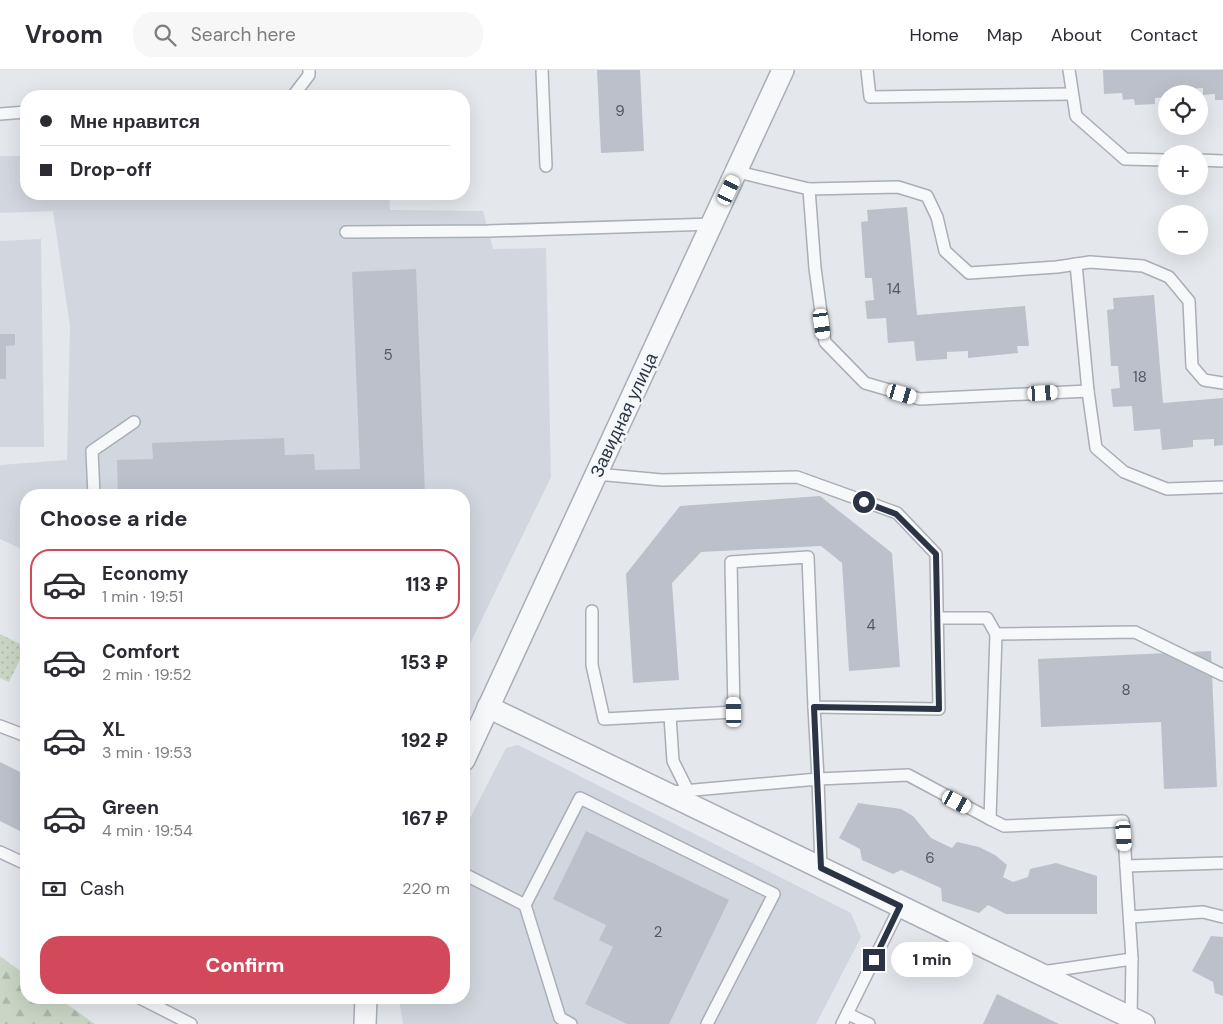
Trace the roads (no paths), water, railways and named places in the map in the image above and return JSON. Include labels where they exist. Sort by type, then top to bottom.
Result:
[{"type":"street","name":"Завидная улица","points":[[470,747],[738,172],[783,70]]},
{"type":"street","points":[[488,707],[1137,1021]]},
{"type":"street","points":[[365,1024],[366,1004]]},
{"type":"lane","points":[[298,90],[309,75],[309,70]]},
{"type":"lane","points":[[542,70],[546,166]]},
{"type":"lane","points":[[867,70],[870,98],[1071,94]]},
{"type":"lane","points":[[1069,70],[1071,94],[1076,116],[1125,159],[1158,160]]},
{"type":"lane","points":[[0,114],[20,112]]},
{"type":"lane","points":[[1208,160],[1223,161]]},
{"type":"lane","points":[[738,172],[809,189],[898,187],[927,196],[937,217],[945,251],[970,273],[1090,262],[1143,266],[1170,277],[1189,301],[1192,366],[1204,380],[1223,383]]},
{"type":"lane","points":[[809,189],[815,268],[825,342],[865,383],[920,399],[1088,390]]},
{"type":"lane","points":[[346,232],[488,231],[713,224]]},
{"type":"lane","points":[[1076,264],[1088,390],[1096,448],[1124,472],[1167,489],[1223,487]]},
{"type":"lane","points":[[94,489],[92,451],[134,422]]},
{"type":"lane","points":[[596,474],[662,480],[798,478],[896,514],[936,554],[939,709],[814,707]]},
{"type":"lane","points":[[592,611],[592,665],[604,720],[734,712],[731,562],[808,557],[821,868]]},
{"type":"lane","points":[[937,618],[987,618],[996,634],[990,819]]},
{"type":"lane","points":[[996,634],[1135,632],[1223,675]]},
{"type":"lane","points":[[670,716],[673,761],[688,791]]},
{"type":"lane","points":[[0,726],[20,734]]},
{"type":"lane","points":[[665,793],[818,780],[908,775],[1004,826],[1123,821],[1137,1021]]},
{"type":"lane","points":[[571,1024],[560,1018],[525,905],[580,798],[774,894],[707,1024]]},
{"type":"lane","points":[[0,852],[20,861]]},
{"type":"lane","points":[[1126,866],[1223,863]]},
{"type":"lane","points":[[470,877],[525,905]]},
{"type":"lane","points":[[869,1024],[845,1019],[900,906]]},
{"type":"lane","points":[[1130,917],[1204,912],[1223,917]]},
{"type":"lane","points":[[1037,972],[1132,960]]},
{"type":"lane","points":[[152,1004],[191,1024]]}]
